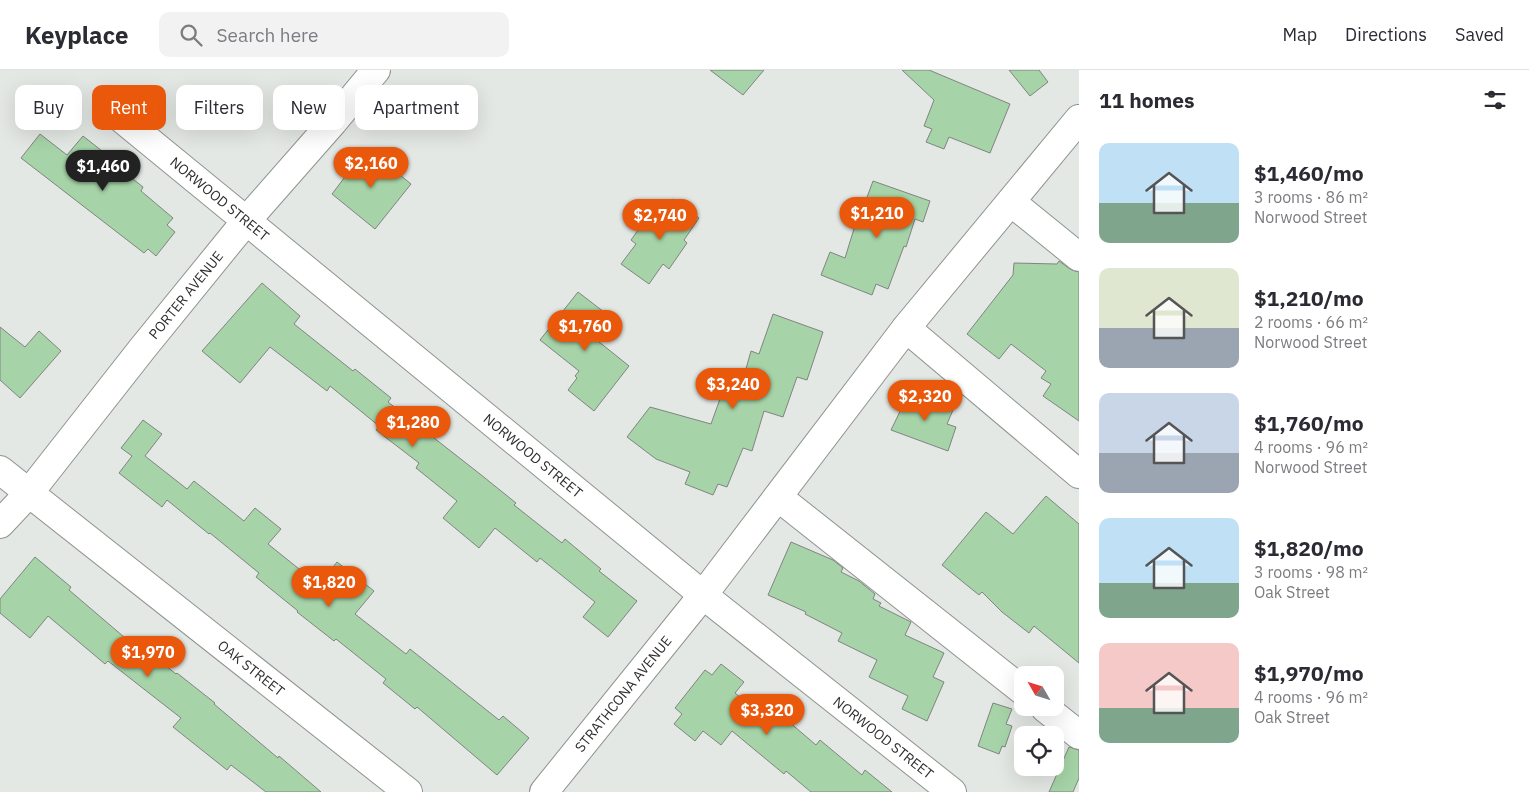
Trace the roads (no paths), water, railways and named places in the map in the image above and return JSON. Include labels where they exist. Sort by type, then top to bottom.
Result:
[{"type":"street","name":"PORTER AVENUE","points":[[0,524],[29,493],[246,221],[376,70]]},
{"type":"street","points":[[1079,119],[1011,202],[1079,257]]},
{"type":"street","name":"NORWOOD STREET","points":[[135,130],[703,595],[952,792]]},
{"type":"street","name":"STRATHCONA AVENUE","points":[[544,792],[703,595],[906,328],[1011,202]]},
{"type":"street","points":[[906,328],[1079,474]]},
{"type":"street","name":"OAK STREET","points":[[0,470],[408,792]]},
{"type":"street","points":[[778,497],[1014,684]]},
{"type":"street","points":[[1054,716],[1079,735]]}]
